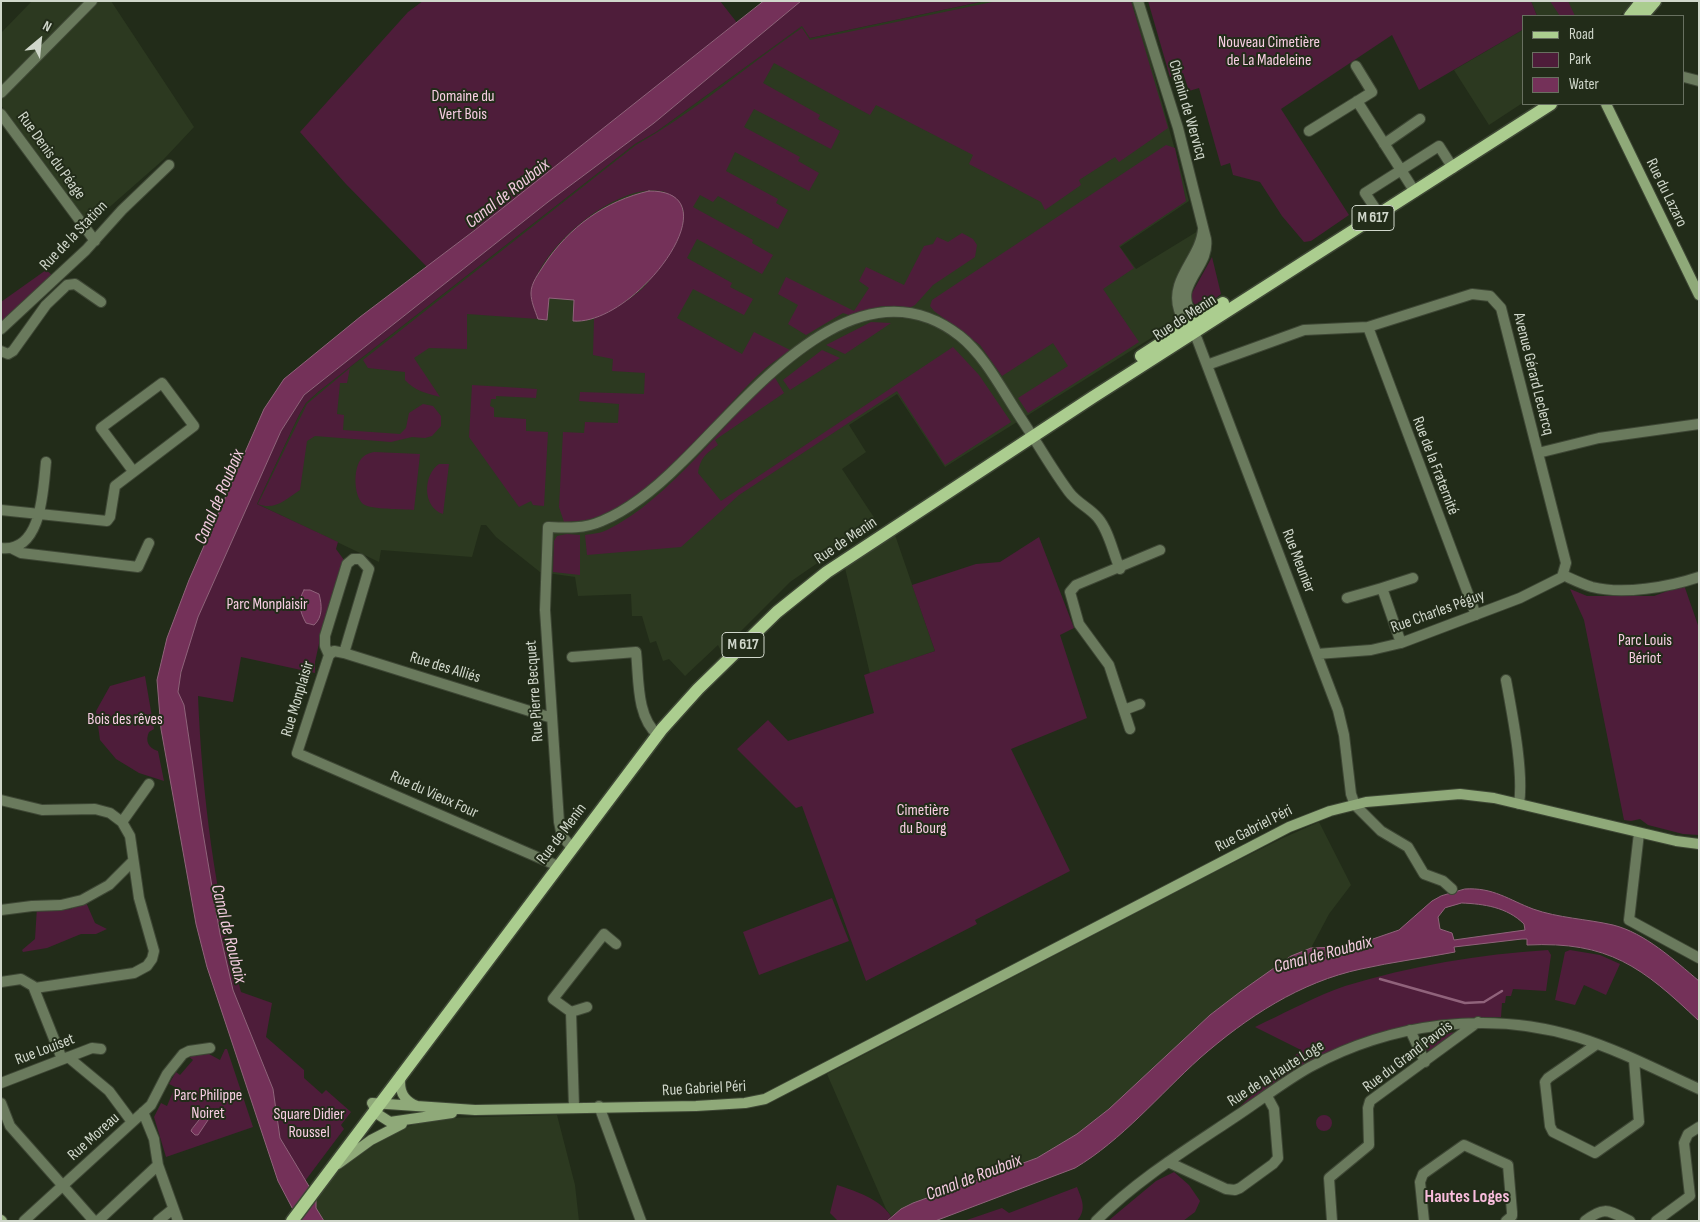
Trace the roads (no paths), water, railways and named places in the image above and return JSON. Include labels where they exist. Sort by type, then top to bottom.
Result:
[{"type":"main road","points":[[1631,15],[1642,1]]},
{"type":"main road","points":[[1643,15],[1655,1]]},
{"type":"main road","name":"Rue de Menin","points":[[1451,165],[1539,105]]},
{"type":"main road","name":"Rue de Menin","points":[[318,1180],[655,732],[710,676],[801,591],[1031,433],[1192,327],[1549,105]]},
{"type":"main road","name":"Rue du Lazaro","points":[[1606,105],[1699,295]]},
{"type":"main road","name":"Rue Gabriel Péri","points":[[376,1105],[475,1110],[599,1106],[760,1094],[858,1049],[1289,827],[1330,811],[1355,804],[1451,794],[1485,796],[1639,833],[1699,844]]},
{"type":"main road","name":"Rue de Menin","points":[[376,1105],[402,1075],[554,865]]},
{"type":"main road","points":[[402,1075],[400,1083],[404,1096],[414,1106],[423,1108]]},
{"type":"main road","name":"Rue Gabriel Péri","points":[[376,1105],[383,1119],[390,1122],[409,1121],[475,1110]]},
{"type":"main road","name":"Rue Gabriel Péri","points":[[318,1180],[371,1140],[409,1121]]},
{"type":"main road","name":"M 617","points":[[284,1221],[318,1180]]},
{"type":"main road","name":"M 617","points":[[292,1221],[318,1180]]},
{"type":"street","points":[[1,94],[92,1]]},
{"type":"street","name":"Chemin de Wervicq","points":[[1138,1],[1180,135],[1206,239],[1206,250],[1186,294],[1192,327]]},
{"type":"street","points":[[1309,131],[1372,92],[1356,66]]},
{"type":"street","points":[[1685,78],[1699,81]]},
{"type":"street","points":[[1357,101],[1413,188]]},
{"type":"street","name":"Rue Denis du Péage","points":[[1,114],[95,241]]},
{"type":"street","points":[[1384,144],[1420,119]]},
{"type":"street","points":[[1377,211],[1365,193],[1439,146],[1451,165]]},
{"type":"street","name":"Rue de la Station","points":[[1,328],[95,241],[122,210],[169,165]]},
{"type":"street","name":"Rue de la Station","points":[[1,351],[8,354],[13,350],[46,305],[67,284],[75,284],[101,302]]},
{"type":"street","name":"Avenue Gérard Leclercq","points":[[1206,365],[1304,330],[1368,327],[1472,294],[1486,294],[1495,299],[1503,315],[1567,566],[1563,575]]},
{"type":"street","name":"Rue Pierre Becquet","points":[[569,845],[560,832],[552,718],[545,604],[548,527],[578,528],[593,524],[631,504],[680,464],[747,393],[785,361],[832,329],[868,315],[894,312],[919,316],[942,325],[961,337],[982,360],[1031,433]]},
{"type":"street","name":"Rue Meunier","points":[[1192,327],[1341,718],[1351,794],[1355,804]]},
{"type":"street","name":"Rue de la Fraternité","points":[[1368,327],[1476,615]]},
{"type":"street","points":[[1,510],[107,521],[110,517],[113,488],[132,471],[194,426],[162,384],[101,428],[132,471]]},
{"type":"street","points":[[1538,453],[1599,438],[1699,424]]},
{"type":"street","points":[[1031,433],[1071,494],[1098,518],[1120,569]]},
{"type":"street","points":[[14,549],[20,546],[27,538],[40,515],[46,462]]},
{"type":"street","points":[[1,548],[138,567],[149,543]]},
{"type":"street","points":[[1130,729],[1109,665],[1079,624],[1069,595],[1076,586],[1120,569],[1160,550]]},
{"type":"street","points":[[329,654],[325,646],[325,636],[347,564],[353,559],[360,559],[369,570],[344,653]]},
{"type":"street","points":[[1563,575],[1594,588],[1625,589],[1658,588],[1699,577]]},
{"type":"street","name":"Rue Charles Péguy","points":[[1317,654],[1371,650],[1401,643],[1527,595],[1563,575]]},
{"type":"street","points":[[1347,598],[1412,578]]},
{"type":"street","points":[[1382,588],[1401,643]]},
{"type":"street","name":"Rue des Alliés","points":[[329,654],[334,652],[344,653],[552,718]]},
{"type":"street","points":[[572,657],[636,652],[644,714],[655,732]]},
{"type":"street","name":"Rue Monplaisir","points":[[298,753],[329,654]]},
{"type":"street","points":[[1506,680],[1514,720],[1521,790],[1519,804]]},
{"type":"street","points":[[1124,710],[1140,704]]},
{"type":"street","name":"Rue du Vieux Four","points":[[298,753],[554,865]]},
{"type":"street","points":[[122,822],[149,784]]},
{"type":"street","points":[[1,800],[42,810],[95,809],[110,813],[122,822],[130,836],[143,915],[153,947],[153,955],[150,962],[143,969],[128,975],[35,988]]},
{"type":"street","points":[[1355,804],[1381,831],[1408,847],[1424,874],[1444,881],[1452,889]]},
{"type":"street","points":[[1639,833],[1629,920],[1699,958]]},
{"type":"street","points":[[1,910],[36,905],[61,905],[82,900],[109,885],[133,861]]},
{"type":"street","points":[[570,1012],[553,1000],[604,934],[616,944]]},
{"type":"street","points":[[1,982],[21,979],[35,988],[65,1058],[109,1091],[132,1122]]},
{"type":"street","points":[[570,1012],[587,1007]]},
{"type":"street","points":[[570,1012],[574,1107]]},
{"type":"street","name":"Rue de la Haute Loge","points":[[1096,1221],[1123,1195],[1168,1162],[1309,1068],[1334,1055],[1378,1038],[1410,1030],[1454,1023],[1478,1022],[1544,1029],[1598,1044],[1699,1089]]},
{"type":"street","name":"Rue du Grand Pavois","points":[[1332,1221],[1329,1178],[1369,1145],[1368,1108],[1370,1101],[1478,1022]]},
{"type":"street","points":[[1410,1030],[1425,1062]]},
{"type":"street","points":[[1598,1044],[1548,1078],[1545,1082],[1550,1126],[1553,1132],[1595,1152],[1638,1122],[1634,1060]]},
{"type":"street","name":"Rue Louiset","points":[[1,1083],[92,1048],[101,1049]]},
{"type":"street","points":[[143,1112],[154,1102],[165,1078],[183,1054],[189,1051],[210,1048]]},
{"type":"street","points":[[1168,1162],[1226,1189],[1235,1190],[1240,1188],[1273,1164],[1278,1158],[1274,1109],[1267,1096]]},
{"type":"street","points":[[1,1103],[10,1126],[96,1221],[158,1165]]},
{"type":"street","points":[[599,1106],[642,1221]]},
{"type":"street","name":"Rue Moreau","points":[[24,1221],[143,1112],[154,1139],[158,1165],[178,1221]]},
{"type":"street","points":[[1656,1221],[1694,1195],[1684,1143],[1688,1134],[1699,1127]]},
{"type":"street","points":[[1424,1221],[1420,1182],[1423,1174],[1464,1145],[1508,1165],[1512,1216],[1506,1221]]},
{"type":"street","points":[[158,1221],[174,1209]]},
{"type":"street","points":[[1585,1221],[1601,1210],[1606,1210],[1630,1221]]},
{"type":"water","points":[[764,1],[801,1],[654,123],[548,202],[304,395],[281,431],[198,617],[181,672],[178,692],[184,705],[220,934],[233,990],[273,1089],[280,1138],[316,1198],[316,1208],[324,1221],[299,1221],[278,1181],[207,967],[196,924],[161,729],[157,680],[167,638],[189,580],[264,409],[284,379],[360,317],[475,230]]},
{"type":"water","points":[[649,191],[674,197],[683,212],[680,233],[668,258],[648,282],[624,303],[598,317],[573,321],[574,300],[549,298],[547,320],[538,319],[532,300],[531,289],[554,251],[577,228],[603,209],[633,195]]},
{"type":"water","points":[[304,590],[310,590],[319,594],[321,611],[314,625],[306,623],[301,611],[300,603]]},
{"type":"water","name":"Canal de Roubaix","points":[[1465,889],[1484,890],[1543,912],[1613,925],[1636,934],[1659,948],[1699,981],[1699,1021],[1660,986],[1622,961],[1602,953],[1580,948],[1556,945],[1527,945],[1527,939],[1454,947],[1455,952],[1361,969],[1338,975],[1296,992],[1256,1015],[1200,1058],[1109,1144],[1075,1168],[935,1221],[887,1221],[901,1209],[913,1203],[1037,1158],[1077,1134],[1109,1109],[1210,1015],[1291,956],[1311,948],[1337,947],[1370,940],[1399,930],[1432,901],[1441,896]],"holes":[[[1462,903],[1503,910],[1524,924],[1525,930],[1454,940],[1452,933],[1440,929],[1438,917],[1445,908]]]},
{"type":"water","points":[[205,1113],[210,1117],[198,1135],[195,1135],[191,1131]]},
{"type":"waterway","points":[[1380,979],[1465,1003],[1484,1002],[1502,991]]},
{"type":"district","name":"Hautes Loges","points":[[1467,1197]]},
{"type":"park label","name":"Nouveau Cimetière de La Madeleine","points":[[1269,52]]},
{"type":"park label","name":"Domaine du Vert Bois","points":[[463,106]]},
{"type":"park label","name":"Parc Monplaisir","points":[[267,605]]},
{"type":"park label","name":"Parc Louis Bériot","points":[[1645,650]]},
{"type":"park label","name":"Bois des rêves","points":[[125,720]]},
{"type":"park label","name":"Cimetière du Bourg","points":[[923,820]]},
{"type":"park label","name":"Parc Philippe Noiret","points":[[208,1105]]},
{"type":"park label","name":"Square Didier Roussel","points":[[309,1124]]}]
